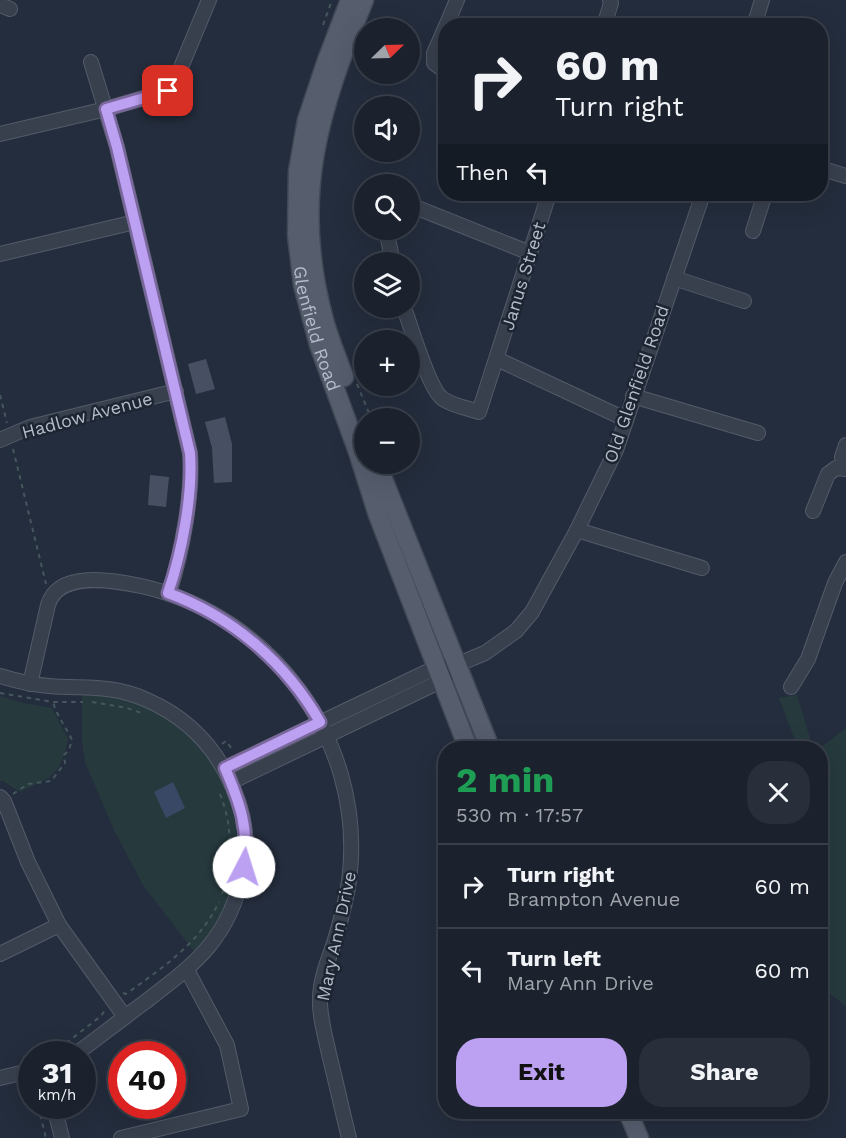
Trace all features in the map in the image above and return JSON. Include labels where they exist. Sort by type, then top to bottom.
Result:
[{"type":"main road","name":"Glenfield Road","points":[[348,0],[307,120],[298,171],[297,235],[303,285],[319,345],[378,515],[465,741]]},
{"type":"main road","name":"Glenfield Road","points":[[355,408],[323,318],[310,244],[309,211],[316,141],[326,102],[338,64],[364,0]]},
{"type":"main road","points":[[381,474],[487,741]]},
{"type":"main road","points":[[631,1119],[639,1138]]},
{"type":"street","points":[[0,134],[106,109],[168,91],[174,84],[209,0]]},
{"type":"street","points":[[449,18],[457,0]]},
{"type":"street","points":[[606,18],[610,0]]},
{"type":"street","points":[[756,18],[762,0]]},
{"type":"street","points":[[438,43],[434,52],[434,63],[438,66]]},
{"type":"street","points":[[91,62],[106,109],[187,435],[191,468],[190,492],[174,575],[168,593]]},
{"type":"street","points":[[828,170],[846,176]]},
{"type":"street","name":"Janus Street","points":[[408,318],[431,383],[444,400],[479,412],[547,201]]},
{"type":"street","name":"Old Glenfield Road","points":[[456,665],[485,653],[516,631],[532,612],[577,530],[616,450],[701,201]]},
{"type":"street","points":[[753,231],[763,201]]},
{"type":"street","points":[[420,209],[530,253]]},
{"type":"street","points":[[0,254],[135,222]]},
{"type":"street","points":[[674,278],[744,301]]},
{"type":"street","points":[[497,359],[625,419]]},
{"type":"street","name":"Hadlow Avenue","points":[[5,438],[30,427],[176,392]]},
{"type":"street","points":[[633,396],[758,433]]},
{"type":"street","points":[[813,512],[828,474],[845,457]]},
{"type":"street","points":[[577,530],[702,568]]},
{"type":"street","points":[[791,687],[808,659],[835,583],[846,564]]},
{"type":"street","name":"Mary Ann Drive","points":[[53,592],[58,587],[67,584],[99,580],[168,593],[206,610],[253,642],[281,668],[294,682],[320,722],[338,767],[349,810],[351,858],[344,906],[320,994],[321,1016],[349,1138]]},
{"type":"street","points":[[30,684],[48,604],[53,592]]},
{"type":"street","points":[[224,784],[326,736],[456,665]]},
{"type":"street","points":[[225,768],[320,722],[439,674]]},
{"type":"street","points":[[0,676],[47,686],[104,687],[148,700],[193,729],[218,756],[225,768],[224,784],[239,800],[246,834],[246,852],[240,888],[226,922],[206,951],[186,970],[93,1041]]},
{"type":"street","points":[[2,799],[28,862],[59,925],[125,1017]]},
{"type":"street","points":[[0,954],[59,925]]},
{"type":"street","points":[[120,1138],[241,1109],[227,1045],[186,970]]},
{"type":"street","points":[[0,1078],[18,1074]]},
{"type":"street","points":[[57,1119],[62,1138]]},
{"type":"path","points":[[0,395],[5,438],[46,586],[53,592]]},
{"type":"path","points":[[0,693],[53,702],[105,703],[149,716]]},
{"type":"path","points":[[2,799],[28,784],[51,780],[65,763],[64,755],[69,750],[72,740],[57,716],[53,702]]},
{"type":"path","points":[[120,993],[126,994],[178,957],[211,918],[221,897],[231,853],[224,784]]},
{"type":"path","points":[[69,1041],[101,1017],[105,1010],[102,1002]]},
{"type":"path","points":[[41,1119],[46,1138]]},
{"type":"green space","points":[[82,693],[130,698],[148,704],[165,715],[186,731],[204,750],[229,796],[238,848],[237,874],[231,900],[224,915],[196,954],[143,885],[114,830],[85,762],[82,740]]},
{"type":"green space","points":[[797,695],[811,741],[795,741],[779,698]]},
{"type":"green space","points":[[0,696],[52,708],[68,739],[58,768],[53,774],[20,792],[0,781]]},
{"type":"green space","points":[[846,728],[846,1006],[828,992],[828,742]]},
{"type":"water","points":[[173,782],[185,808],[166,818],[154,792]]},
{"type":"building","points":[[206,359],[215,389],[196,394],[188,364]]},
{"type":"building","points":[[225,417],[232,444],[232,482],[214,483],[212,448],[205,422]]},
{"type":"building","points":[[150,475],[169,477],[166,507],[148,505]]},
{"type":"route","points":[[168,91],[106,109],[190,453],[190,492],[174,575],[168,593],[206,610],[253,642],[294,682],[320,722],[225,768],[239,800],[244,819],[246,852],[244,867]]}]
